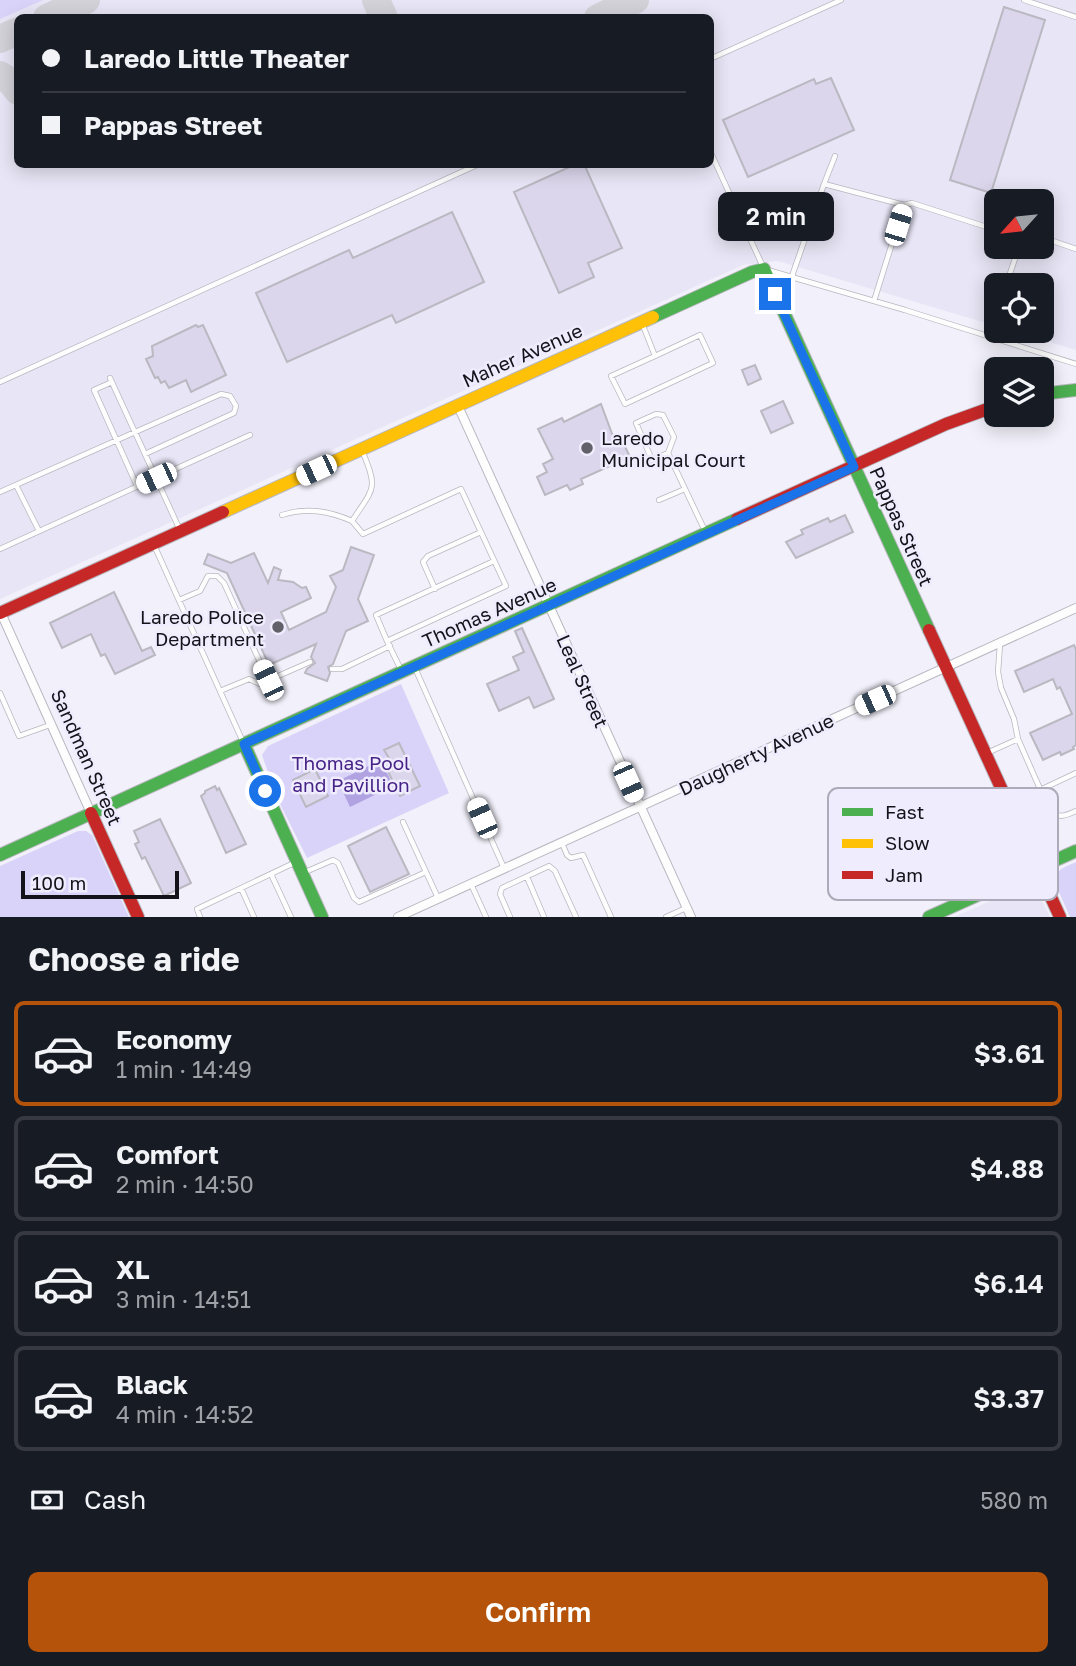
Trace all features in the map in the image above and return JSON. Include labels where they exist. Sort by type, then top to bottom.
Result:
[{"type":"street","name":"Maher Avenue","points":[[0,613],[752,272],[764,269]]},
{"type":"street","name":"Pappas Street","points":[[764,269],[1002,788]]},
{"type":"street","points":[[1054,393],[1076,390]]},
{"type":"street","name":"Leal Street","points":[[458,406],[691,917]]},
{"type":"street","name":"Thomas Avenue","points":[[0,855],[946,424],[984,410]]},
{"type":"street","name":"Daugherty Avenue","points":[[398,917],[1076,608]]},
{"type":"street","name":"Sandman Street","points":[[0,613],[138,917]]},
{"type":"street","points":[[244,744],[322,917]]},
{"type":"street","points":[[1058,859],[1076,851]]},
{"type":"street","points":[[929,917],[946,914],[974,900]]},
{"type":"street","name":"Pappas Street","points":[[1052,900],[1060,917]]},
{"type":"lane","points":[[714,57],[841,0]]},
{"type":"lane","points":[[1024,0],[1076,18]]},
{"type":"lane","points":[[792,276],[835,156]]},
{"type":"lane","name":"Pappas Street","points":[[714,160],[764,269]]},
{"type":"lane","points":[[0,382],[470,168]]},
{"type":"lane","points":[[824,184],[904,205],[912,202],[984,226]]},
{"type":"lane","points":[[874,301],[904,205]]},
{"type":"lane","points":[[1054,241],[1076,248]]},
{"type":"lane","points":[[764,269],[984,336]]},
{"type":"lane","points":[[641,322],[655,356]]},
{"type":"lane","points":[[700,335],[713,363],[625,404],[611,376],[655,356],[700,335]]},
{"type":"lane","points":[[1007,343],[1076,365]]},
{"type":"lane","points":[[137,486],[93,390],[111,380],[181,532]]},
{"type":"lane","points":[[0,492],[221,394],[230,396],[236,406],[234,414],[145,454]]},
{"type":"lane","points":[[668,453],[652,460],[636,423],[656,414],[663,415],[674,437],[668,453],[706,534]]},
{"type":"lane","points":[[0,549],[250,435]]},
{"type":"lane","points":[[352,521],[373,488],[373,478],[362,450]]},
{"type":"lane","points":[[16,485],[38,531]]},
{"type":"lane","points":[[282,514],[297,510],[333,513],[352,521],[363,534],[461,489],[506,586],[388,643],[342,669],[331,669]]},
{"type":"lane","points":[[659,500],[685,489]]},
{"type":"lane","points":[[435,589],[423,562],[428,556],[481,533]]},
{"type":"lane","points":[[154,545],[244,744]]},
{"type":"lane","points":[[494,561],[376,615],[388,643],[408,670],[504,869]]},
{"type":"lane","points":[[179,600],[200,591],[208,576],[217,576],[224,583],[268,680]]},
{"type":"lane","points":[[1000,642],[1000,680],[1018,739],[1039,788]]},
{"type":"lane","points":[[220,691],[248,679],[260,684],[310,662]]},
{"type":"lane","points":[[0,693],[19,736],[51,724]]},
{"type":"lane","points":[[986,754],[1018,739]]},
{"type":"lane","points":[[1044,788],[1076,774]]},
{"type":"lane","points":[[1058,816],[1076,811]]},
{"type":"lane","points":[[403,822],[438,899]]},
{"type":"lane","points":[[562,842],[571,858],[583,855],[611,917]]},
{"type":"lane","points":[[200,917],[197,909],[271,874],[332,860],[338,863],[354,898],[359,902],[426,872]]},
{"type":"lane","points":[[510,917],[500,894],[502,888],[550,866],[555,871],[576,917]]},
{"type":"lane","points":[[271,874],[290,917]]},
{"type":"lane","points":[[527,877],[544,917]]},
{"type":"lane","points":[[471,884],[486,917]]},
{"type":"lane","points":[[241,888],[254,917]]},
{"type":"lane","points":[[666,917],[686,908]]},
{"type":"shaded area","points":[[0,0],[1076,0],[1076,350],[1053,343],[1054,273],[984,273],[984,322],[778,261],[743,265],[0,599]]},
{"type":"shaded area","points":[[381,760],[393,786],[350,807],[338,781]]},
{"type":"shaded area","points":[[993,900],[1042,900],[1050,917],[954,917]]},
{"type":"green space","points":[[0,0],[43,0],[0,19]]},
{"type":"green space","name":"Thomas Pool and Pavillion","points":[[401,684],[449,793],[307,858],[276,796],[262,755],[268,746]]},
{"type":"green space","points":[[78,831],[86,831],[92,835],[129,917],[0,917],[0,866]]},
{"type":"green space","points":[[1076,862],[1076,917],[1070,917],[1058,890],[1058,873]]},
{"type":"building","points":[[1004,7],[1045,20],[992,189],[984,191],[950,180]]},
{"type":"building","points":[[831,78],[854,130],[748,177],[723,120],[814,79],[816,84]]},
{"type":"building","points":[[567,168],[586,168],[622,248],[588,263],[594,277],[559,293],[514,192]]},
{"type":"building","points":[[452,212],[484,282],[396,323],[392,315],[287,362],[256,293],[349,250],[353,258]]},
{"type":"building","points":[[196,325],[203,325],[226,375],[191,392],[186,380],[169,388],[165,381],[161,383],[158,377],[155,378],[146,359],[153,356],[152,346]]},
{"type":"building","points":[[755,365],[761,379],[748,385],[742,370]]},
{"type":"building","points":[[783,401],[793,423],[771,433],[761,411]]},
{"type":"building","name":"Laredo Municipal Court","points":[[601,404],[614,439],[620,436],[630,457],[581,479],[583,484],[570,490],[567,485],[545,495],[537,477],[547,472],[543,464],[553,459],[538,429],[562,418],[564,422]]},
{"type":"building","points":[[845,515],[853,532],[796,558],[786,542],[803,534],[801,530],[828,518],[830,522]]},
{"type":"building","points":[[351,547],[374,555],[358,599],[368,621],[346,631],[333,664],[328,667],[330,673],[327,681],[305,673],[315,663],[311,657],[316,644],[269,665],[227,573],[204,564],[208,554],[231,563],[254,553],[268,583],[274,567],[281,570],[278,580],[306,587],[311,598],[281,612],[289,630],[326,612],[336,587],[330,576],[343,570]]},
{"type":"building","points":[[114,592],[142,651],[151,647],[155,655],[115,674],[105,654],[101,656],[91,634],[62,648],[50,623]]},
{"type":"building","points":[[522,628],[554,699],[534,708],[529,697],[499,711],[487,684],[519,670],[513,657],[524,652],[515,631]]},
{"type":"building","points":[[1074,645],[1076,745],[1074,749],[1061,755],[1060,752],[1043,760],[1030,733],[1072,714],[1060,687],[1057,689],[1053,679],[1024,692],[1015,671]]},
{"type":"building","points":[[399,743],[420,786],[400,796],[383,761],[389,758],[384,750]]},
{"type":"building","points":[[315,769],[328,796],[306,807],[293,780]]},
{"type":"building","points":[[215,786],[217,790],[219,788],[246,844],[226,853],[201,796]]},
{"type":"building","points":[[160,819],[191,883],[164,896],[145,857],[142,859],[135,844],[139,842],[134,831]]},
{"type":"building","points":[[386,827],[409,874],[370,892],[348,846]]},
{"type":"taxiway","points":[[56,14],[86,0]]},
{"type":"taxiway","points":[[376,0],[382,14]]},
{"type":"taxiway","points":[[606,14],[635,0]]},
{"type":"taxiway","points":[[0,39],[14,33]]},
{"type":"taxiway","points":[[0,75],[14,86]]},
{"type":"traffic: fast","points":[[653,317],[764,269],[929,630]]},
{"type":"traffic: fast","points":[[1054,393],[1076,390]]},
{"type":"traffic: fast","points":[[0,855],[737,519]]},
{"type":"traffic: fast","points":[[244,744],[322,917]]},
{"type":"traffic: fast","points":[[1058,859],[1076,851]]},
{"type":"traffic: fast","points":[[929,917],[967,900]]},
{"type":"traffic: slow","points":[[223,512],[653,317]]},
{"type":"traffic: jam","points":[[737,519],[946,424],[984,410]]},
{"type":"traffic: jam","points":[[0,613],[223,512]]},
{"type":"traffic: jam","points":[[929,630],[1001,788]]},
{"type":"traffic: jam","points":[[91,813],[138,917]]},
{"type":"traffic: jam","points":[[1052,900],[1060,917]]},
{"type":"place","name":"Laredo Municipal Court","points":[[587,448]]},
{"type":"place","name":"Laredo Police Department","points":[[278,627]]},
{"type":"route","points":[[265,791],[244,744],[854,467],[775,294]]}]
